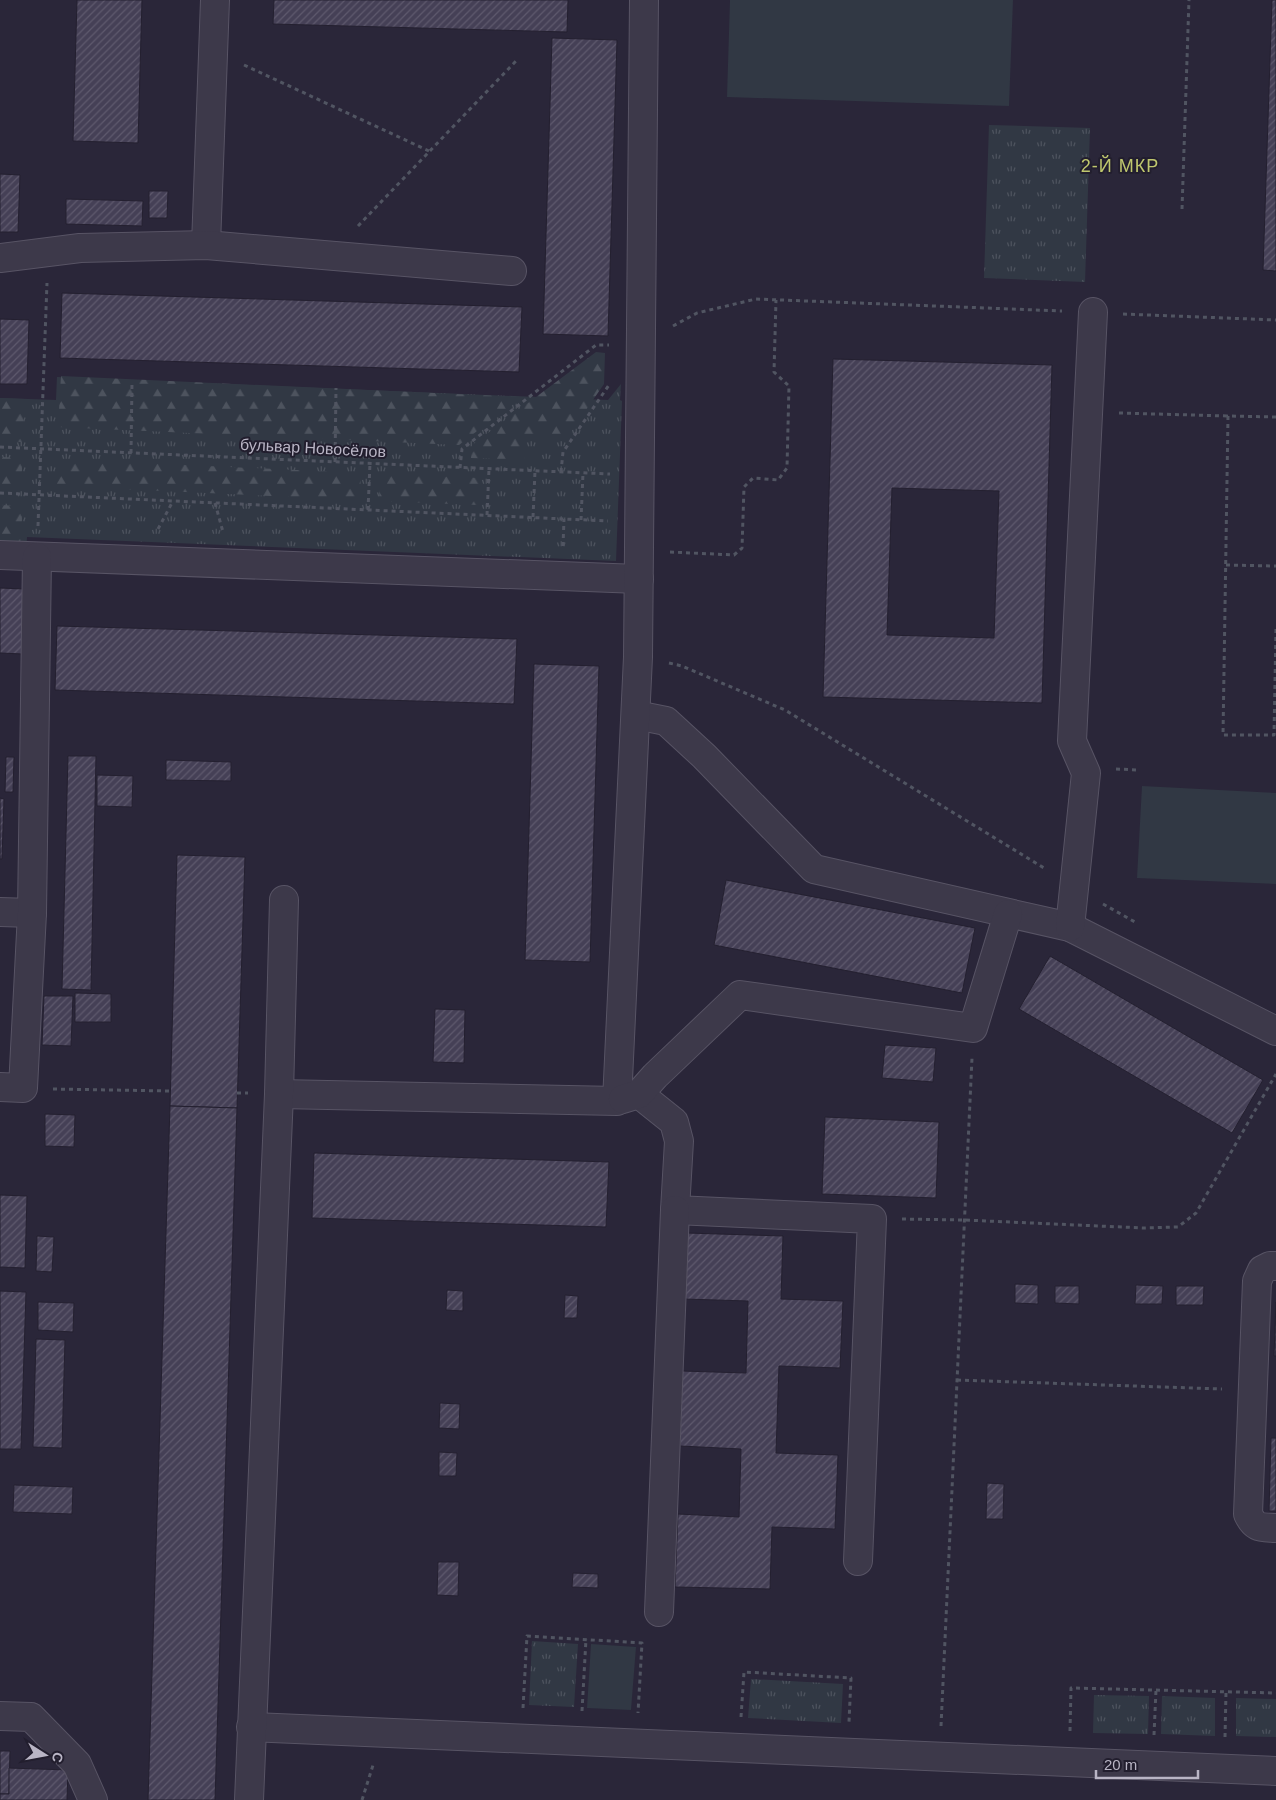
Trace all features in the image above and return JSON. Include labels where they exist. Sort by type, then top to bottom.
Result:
[{"type":"lane","points":[[206,245],[215,0]]},
{"type":"lane","points":[[628,1097],[638,657],[644,0]]},
{"type":"lane","points":[[0,258],[80,248],[206,245],[512,271]]},
{"type":"lane","points":[[1070,927],[1086,773],[1072,741],[1093,312]]},
{"type":"lane","points":[[0,555],[639,578]]},
{"type":"lane","points":[[11,1088],[32,912],[36,557]]},
{"type":"lane","points":[[636,714],[666,721],[704,756],[814,869],[1070,927],[1276,1031]]},
{"type":"lane","points":[[249,1800],[279,1094],[284,900]]},
{"type":"lane","points":[[0,912],[32,912]]},
{"type":"lane","points":[[628,1097],[655,1076],[740,995],[974,1028],[1008,914]]},
{"type":"lane","points":[[279,1094],[628,1097],[674,1122],[679,1141],[659,1612]]},
{"type":"lane","points":[[676,1210],[872,1219],[858,1561]]},
{"type":"lane","points":[[1276,1266],[1270,1266],[1262,1270],[1257,1281],[1248,1514],[1251,1522],[1259,1527],[1276,1528]]},
{"type":"lane","points":[[0,1716],[31,1717],[77,1764],[93,1800]]},
{"type":"lane","points":[[251,1727],[1276,1771]]},
{"type":"path","points":[[1182,209],[1189,0]]},
{"type":"path","points":[[213,50],[429,151]]},
{"type":"path","points":[[330,256],[516,61]]},
{"type":"path","points":[[40,495],[48,252]]},
{"type":"path","points":[[641,344],[697,313],[756,299],[1276,320]]},
{"type":"path","points":[[639,550],[734,555],[742,548],[744,487],[752,478],[778,480],[787,468],[790,386],[774,372],[776,300]]},
{"type":"path","points":[[460,468],[462,448],[596,345],[613,345]]},
{"type":"path","points":[[561,472],[563,452],[613,379]]},
{"type":"path","points":[[131,453],[132,382]]},
{"type":"path","points":[[335,462],[336,388]]},
{"type":"path","points":[[1088,412],[1276,417]]},
{"type":"path","points":[[1228,416],[1223,735],[1274,736],[1276,628]]},
{"type":"path","name":"бульвар Новосёлов","points":[[0,447],[617,475]]},
{"type":"path","points":[[368,510],[370,463]]},
{"type":"path","points":[[487,515],[489,469]]},
{"type":"path","points":[[533,517],[535,471]]},
{"type":"path","points":[[581,520],[583,473]]},
{"type":"path","points":[[0,493],[615,521]]},
{"type":"path","points":[[1226,565],[1276,566]]},
{"type":"path","points":[[638,657],[682,666],[785,710],[1074,887],[1142,926]]},
{"type":"path","points":[[939,1756],[974,1028]]},
{"type":"path","points":[[872,1219],[964,1220],[1144,1228],[1178,1226],[1196,1213],[1276,1074]]},
{"type":"path","points":[[11,1088],[170,1091]]},
{"type":"path","points":[[957,1380],[1253,1390]]},
{"type":"path","points":[[523,1712],[527,1636],[642,1642],[638,1717]]},
{"type":"path","points":[[581,1715],[586,1639]]},
{"type":"path","points":[[741,1721],[744,1672],[851,1678],[848,1726]]},
{"type":"path","points":[[1069,1762],[1071,1688],[1276,1694]]},
{"type":"path","points":[[1154,1738],[1156,1690]]},
{"type":"path","points":[[1224,1741],[1226,1692]]},
{"type":"green space","points":[[730,0],[1013,0],[1009,106],[727,97]]},
{"type":"green space","points":[[989,125],[1090,128],[1085,282],[984,278]]},
{"type":"green space","points":[[596,352],[605,353],[604,384],[566,439],[525,437],[524,460],[471,458],[472,445]]},
{"type":"green space","points":[[61,376],[521,397],[459,445],[58,427]]},
{"type":"green space","points":[[57,377],[608,400],[621,384],[616,561],[27,537],[26,553],[0,552],[0,398],[56,400]]},
{"type":"green space","points":[[0,398],[25,399],[23,442],[0,441]]},
{"type":"green space","points":[[0,457],[22,458],[21,484],[0,484]]},
{"type":"green space","points":[[57,459],[361,473],[360,500],[55,486]]},
{"type":"green space","points":[[380,474],[480,478],[478,505],[379,501]]},
{"type":"green space","points":[[0,505],[22,506],[20,550],[0,549]]},
{"type":"green space","points":[[1142,786],[1276,793],[1276,884],[1137,878]]},
{"type":"green space","points":[[532,1641],[578,1644],[574,1707],[529,1705]]},
{"type":"green space","points":[[591,1644],[636,1647],[631,1710],[587,1708]]},
{"type":"green space","points":[[751,1679],[843,1684],[841,1723],[748,1718]]},
{"type":"green space","points":[[1094,1695],[1149,1696],[1148,1734],[1093,1733]]},
{"type":"green space","points":[[1162,1696],[1215,1698],[1215,1736],[1161,1734]]},
{"type":"green space","points":[[1236,1698],[1276,1699],[1276,1737],[1236,1736]]},
{"type":"building","points":[[77,0],[142,0],[138,143],[73,141]]},
{"type":"building","points":[[274,0],[568,0],[567,32],[273,24]]},
{"type":"building","points":[[1272,0],[1276,0],[1276,271],[1263,270]]},
{"type":"building","points":[[552,38],[617,40],[608,336],[543,334]]},
{"type":"building","points":[[0,174],[20,175],[18,232],[0,232]]},
{"type":"building","points":[[149,191],[168,191],[167,218],[149,218]]},
{"type":"building","points":[[66,199],[143,201],[142,226],[66,224]]},
{"type":"building","points":[[62,293],[522,307],[519,372],[60,358]]},
{"type":"building","points":[[0,319],[29,320],[27,384],[0,384]]},
{"type":"building","points":[[833,359],[1052,365],[1042,703],[823,697]],"holes":[[[892,488],[999,491],[994,638],[887,635]]]},
{"type":"building","points":[[0,588],[25,589],[23,654],[0,653]]},
{"type":"building","points":[[57,626],[517,639],[514,704],[55,690]]},
{"type":"building","points":[[534,664],[599,666],[590,962],[525,960]]},
{"type":"building","points":[[68,756],[96,756],[91,990],[62,989]]},
{"type":"building","points":[[6,757],[14,757],[13,792],[5,792]]},
{"type":"building","points":[[166,760],[231,762],[231,781],[166,780]]},
{"type":"building","points":[[97,775],[133,776],[132,807],[97,806]]},
{"type":"building","points":[[0,798],[4,799],[2,859],[0,859]]},
{"type":"building","points":[[177,855],[245,857],[237,1108],[170,1106]]},
{"type":"building","points":[[726,880],[975,928],[962,993],[714,945]]},
{"type":"building","points":[[1050,956],[1263,1080],[1232,1133],[1019,1009]]},
{"type":"building","points":[[75,993],[111,994],[111,1022],[75,1022]]},
{"type":"building","points":[[44,996],[73,996],[71,1046],[42,1045]]},
{"type":"building","points":[[435,1009],[465,1010],[464,1063],[433,1062]]},
{"type":"building","points":[[885,1045],[936,1048],[933,1082],[882,1078]]},
{"type":"building","points":[[170,1106],[237,1108],[215,1800],[148,1800]]},
{"type":"building","points":[[45,1114],[75,1115],[74,1147],[45,1146]]},
{"type":"building","points":[[825,1117],[939,1122],[936,1198],[822,1194]]},
{"type":"building","points":[[314,1153],[609,1162],[606,1227],[312,1218]]},
{"type":"building","points":[[0,1195],[27,1196],[25,1268],[0,1267]]},
{"type":"building","points":[[687,1233],[783,1236],[781,1299],[843,1301],[840,1368],[779,1366],[776,1453],[838,1455],[835,1529],[772,1527],[770,1589],[675,1587],[678,1514],[739,1517],[741,1449],[680,1446],[682,1371],[746,1373],[748,1301],[684,1299]]},
{"type":"building","points":[[37,1236],[54,1237],[52,1272],[36,1271]]},
{"type":"building","points":[[1015,1284],[1038,1285],[1038,1304],[1015,1303]]},
{"type":"building","points":[[1136,1285],[1163,1286],[1162,1304],[1135,1304]]},
{"type":"building","points":[[1055,1286],[1079,1286],[1079,1304],[1055,1303]]},
{"type":"building","points":[[1176,1286],[1204,1286],[1203,1305],[1176,1305]]},
{"type":"building","points":[[447,1290],[463,1291],[463,1311],[446,1310]]},
{"type":"building","points":[[0,1291],[26,1292],[21,1449],[0,1449]]},
{"type":"building","points":[[565,1295],[578,1296],[577,1318],[564,1318]]},
{"type":"building","points":[[38,1302],[74,1303],[73,1332],[38,1330]]},
{"type":"building","points":[[1276,1302],[1276,1356],[1274,1356]]},
{"type":"building","points":[[36,1339],[65,1340],[62,1448],[33,1447]]},
{"type":"building","points":[[440,1403],[460,1404],[459,1429],[439,1428]]},
{"type":"building","points":[[1271,1438],[1276,1438],[1276,1511],[1269,1511]]},
{"type":"building","points":[[439,1452],[457,1453],[456,1476],[439,1476]]},
{"type":"building","points":[[987,1483],[1004,1484],[1003,1519],[986,1519]]},
{"type":"building","points":[[14,1485],[73,1487],[72,1514],[13,1512]]},
{"type":"building","points":[[438,1562],[459,1562],[458,1596],[437,1595]]},
{"type":"building","points":[[573,1573],[598,1574],[598,1588],[572,1587]]},
{"type":"building","points":[[0,1751],[10,1751],[9,1794],[0,1794]]},
{"type":"building","points":[[9,1768],[68,1770],[67,1800],[0,1800],[0,1794],[9,1794]]},
{"type":"district","name":"2-Й МКР","points":[[1120,166]]}]
